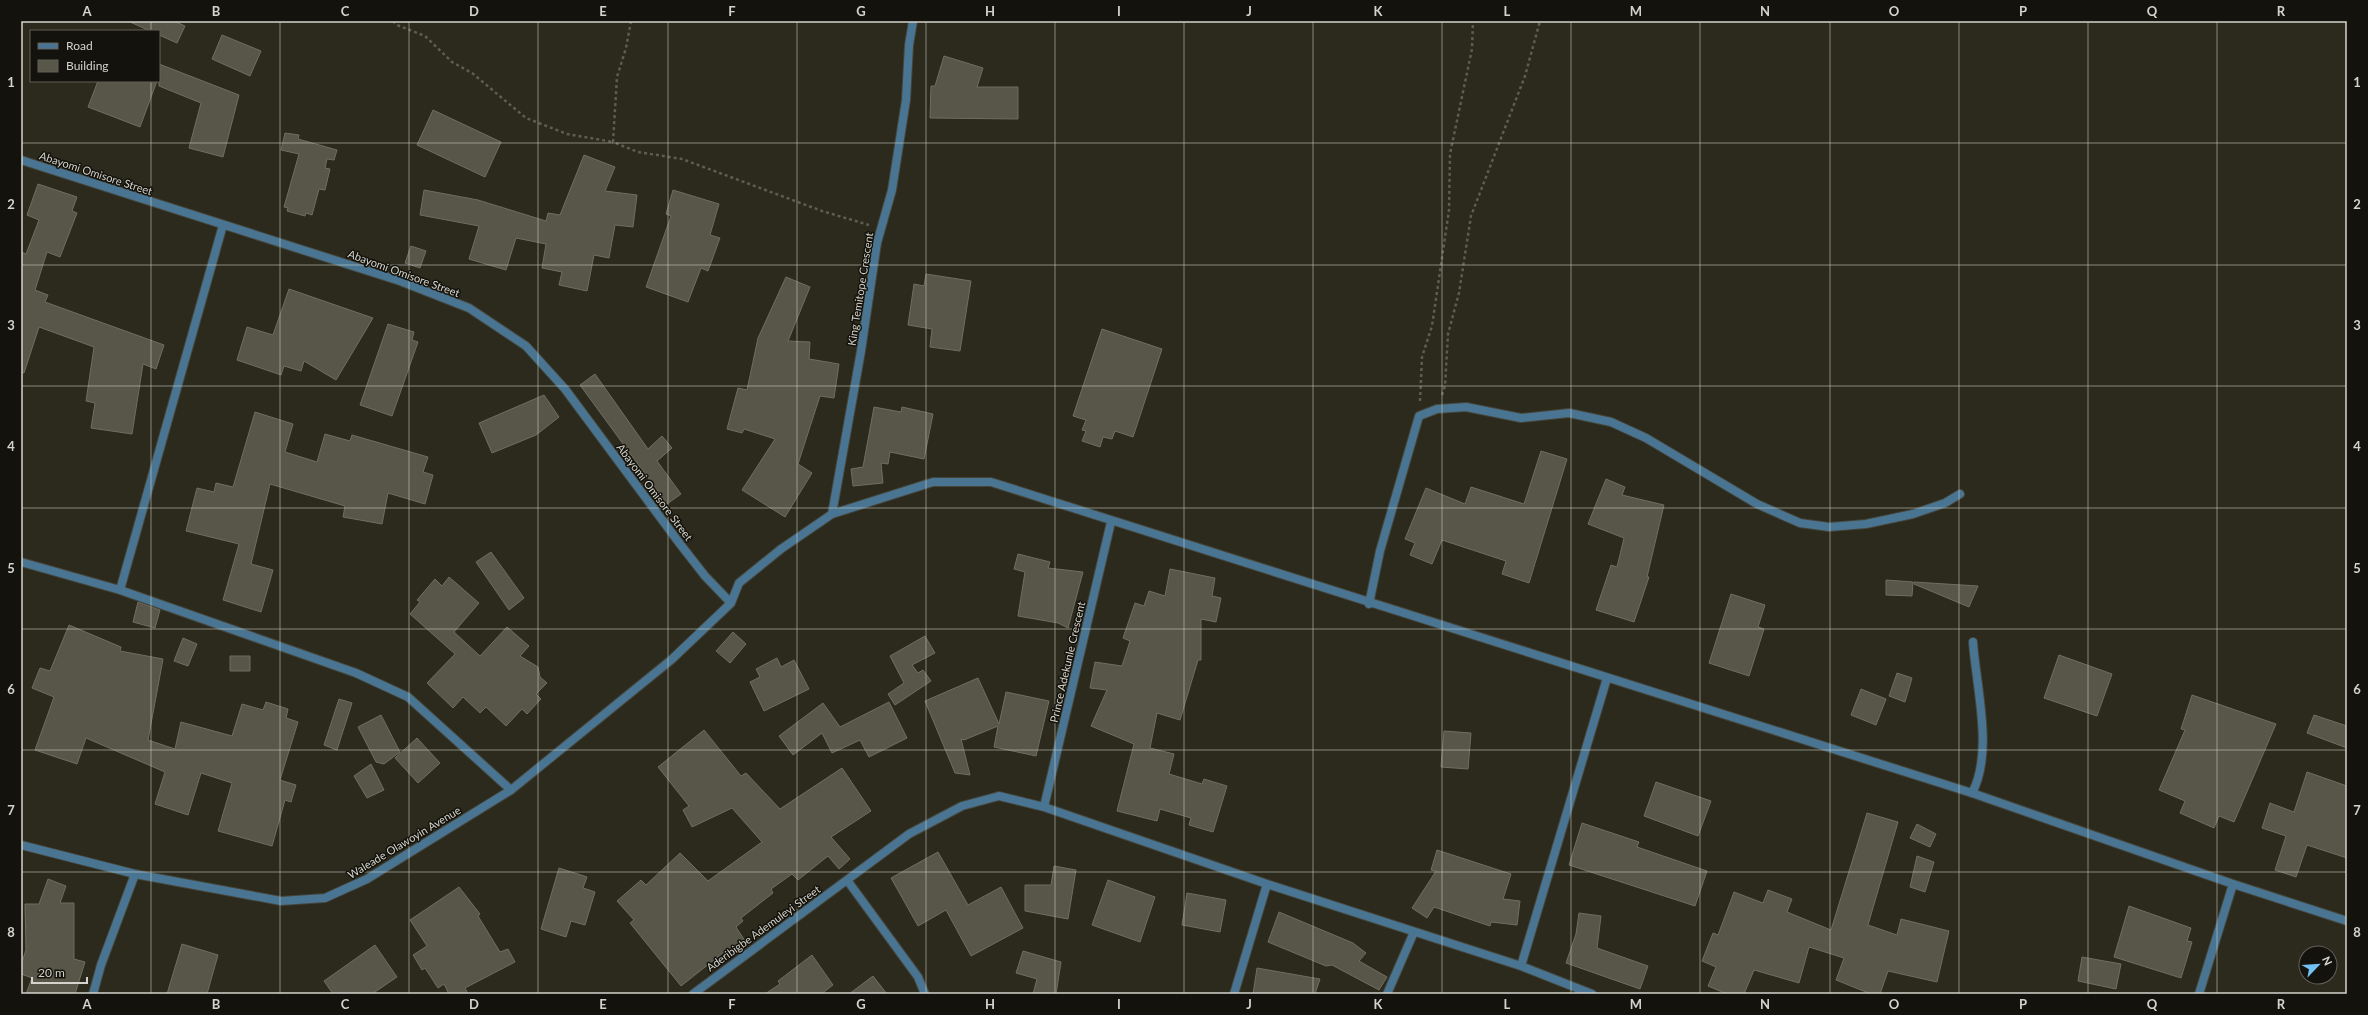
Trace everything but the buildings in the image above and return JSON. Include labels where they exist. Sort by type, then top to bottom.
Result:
[{"type":"street","name":"King Temitope Crescent","points":[[832,514],[881,229],[892,190],[906,100],[909,45],[913,21]]},
{"type":"street","name":"Abayomi Omisore Street","points":[[21,160],[400,281],[462,306],[526,346],[566,389],[680,544],[705,576],[731,604]]},
{"type":"street","points":[[120,590],[223,225]]},
{"type":"street","points":[[1369,604],[1380,551],[1419,416],[1437,409],[1466,407],[1521,418],[1569,413],[1611,422],[1646,438],[1757,504],[1800,523],[1829,527],[1866,524],[1913,514],[1945,503],[1960,494]]},
{"type":"street","points":[[731,604],[739,584],[781,549],[832,514],[933,482],[991,482],[1111,522],[1369,604],[1972,793],[2233,884],[2347,921]]},
{"type":"street","name":"Prince Adekunle Crescent","points":[[1044,807],[1111,522]]},
{"type":"street","points":[[21,562],[120,590],[356,673],[408,697],[511,790]]},
{"type":"street","name":"Waleade Olawoyin Avenue","points":[[21,845],[135,874],[281,901],[325,898],[367,879],[511,790],[671,660],[731,604]]},
{"type":"street","points":[[1972,793],[1979,780],[1982,758],[1982,725],[1973,642]]},
{"type":"street","points":[[1521,966],[1607,678]]},
{"type":"street","name":"Aderibigbe Ademuleyi Street","points":[[692,994],[909,834],[962,806],[998,796],[1044,807],[1267,884],[1521,966],[1592,994]]},
{"type":"street","points":[[93,994],[101,965],[135,874]]},
{"type":"street","points":[[847,880],[918,977],[925,994]]},
{"type":"street","points":[[1234,994],[1267,884]]},
{"type":"street","points":[[2199,994],[2233,884]]},
{"type":"street","points":[[1387,994],[1414,932]]},
{"type":"path","points":[[393,21],[397,25],[424,36],[452,62],[472,73],[526,118],[567,134],[612,142],[638,152],[682,159],[822,210],[881,229]]},
{"type":"path","points":[[612,142],[617,77],[626,48],[631,21]]},
{"type":"path","points":[[1419,416],[1422,357],[1432,326],[1449,210],[1450,154],[1472,49],[1473,21]]},
{"type":"path","points":[[1437,409],[1445,386],[1448,334],[1459,293],[1471,216],[1525,76],[1540,21]]}]
